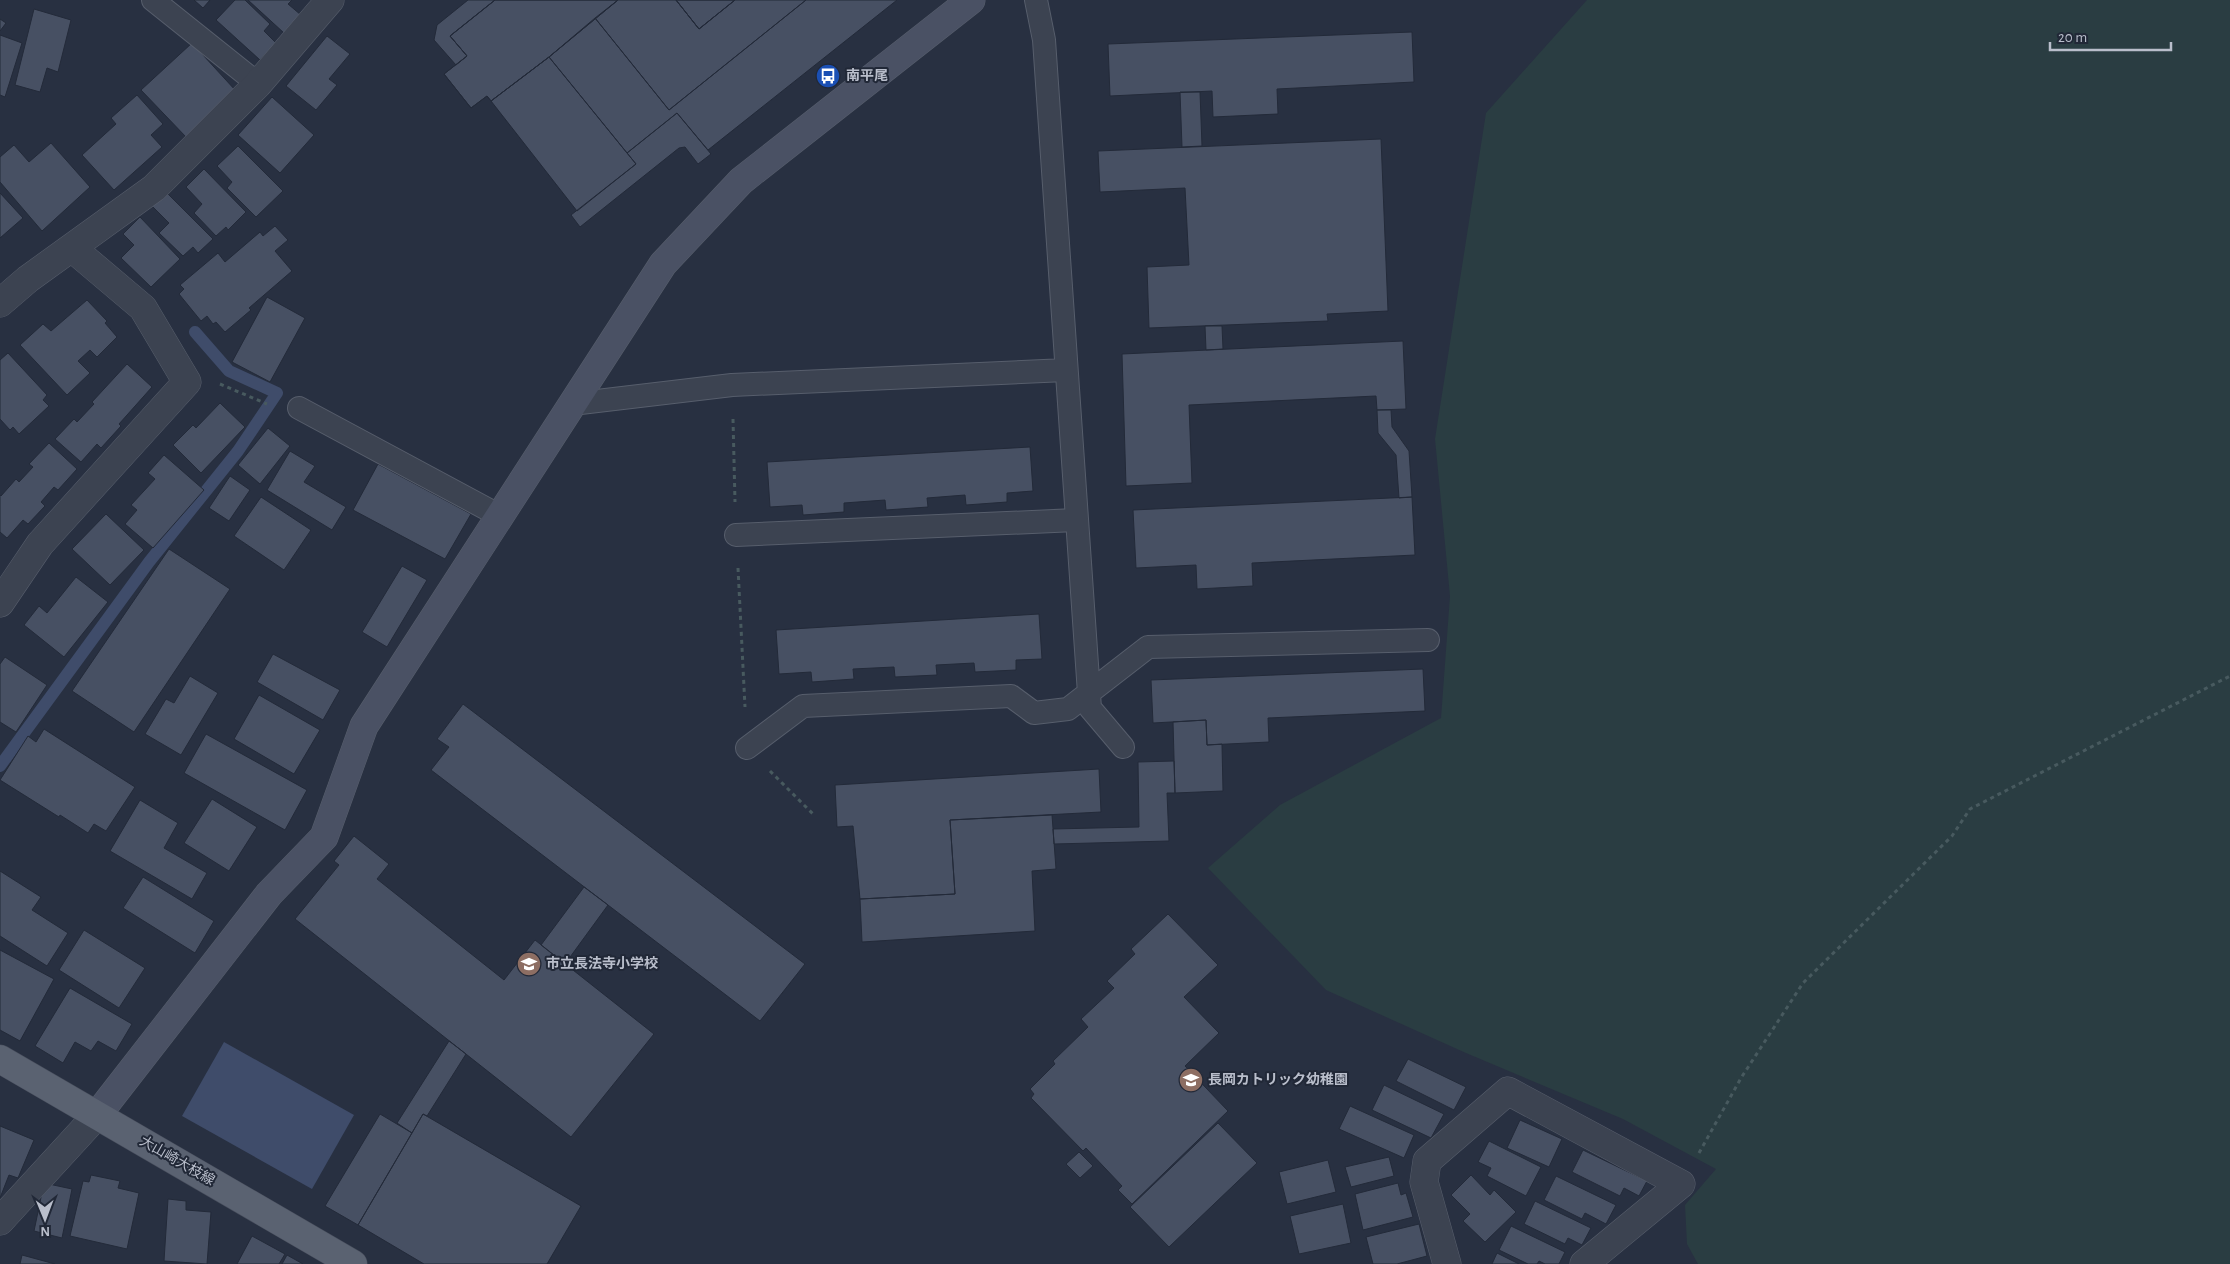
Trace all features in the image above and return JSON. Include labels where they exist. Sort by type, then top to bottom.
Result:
[{"type":"main road","name":"大山崎大枝線","points":[[0,1059],[98,1114],[353,1264]]},
{"type":"street","points":[[0,303],[28,279],[154,188],[258,84],[330,0]]},
{"type":"street","points":[[0,1221],[98,1114],[269,894],[324,837],[364,726],[663,264],[741,181],[970,0]]},
{"type":"street","points":[[0,603],[40,544],[187,382],[143,308],[72,248]]},
{"type":"street","points":[[1447,1264],[1424,1182],[1427,1161],[1508,1091],[1681,1184],[1584,1264]]},
{"type":"lane","points":[[153,0],[258,84]]},
{"type":"lane","points":[[1036,0],[1044,40],[1090,708],[1123,747]]},
{"type":"lane","points":[[572,404],[732,386],[1066,370]]},
{"type":"lane","points":[[299,408],[500,516]]},
{"type":"lane","points":[[736,536],[1076,520]]},
{"type":"lane","points":[[747,748],[803,706],[1011,696],[1034,713],[1068,709],[1148,647],[1428,640]]},
{"type":"path","points":[[187,382],[222,384],[279,410],[299,408]]},
{"type":"path","points":[[732,386],[736,536],[747,748],[813,814]]},
{"type":"path","points":[[1681,1184],[1741,1078],[1803,982],[1952,836],[1970,809],[2230,676]]},
{"type":"green space","points":[[1587,0],[2230,0],[2230,1264],[1698,1264],[1687,1244],[1685,1205],[1716,1169],[1623,1119],[1466,1053],[1326,990],[1208,868],[1280,805],[1441,718],[1450,596],[1435,439],[1486,113]]},
{"type":"water","points":[[224,1042],[354,1115],[312,1189],[182,1116]]},
{"type":"building","points":[[194,0],[210,0],[203,8]]},
{"type":"building","points":[[235,0],[245,0],[270,24],[264,31],[276,43],[260,60],[216,20]]},
{"type":"building","points":[[248,0],[292,0],[288,4],[301,15],[284,33]]},
{"type":"building","points":[[468,0],[495,0],[450,36],[467,56],[456,65],[434,40],[437,25]]},
{"type":"building","points":[[495,0],[618,0],[549,57],[491,101],[487,96],[471,108],[444,74],[467,56],[450,36]]},
{"type":"building","points":[[495,0],[618,0],[549,57],[491,101],[487,96],[471,108],[444,74],[467,56],[450,36]]},
{"type":"building","points":[[618,0],[676,0],[699,29],[735,0],[806,0],[669,110],[595,18]]},
{"type":"building","points":[[676,0],[735,0],[699,29]]},
{"type":"building","points":[[676,0],[735,0],[699,29]]},
{"type":"building","points":[[806,0],[897,0],[708,150],[677,113],[627,153],[549,57],[595,18],[669,110]]},
{"type":"building","points":[[34,9],[71,20],[58,72],[47,68],[40,92],[15,85]]},
{"type":"building","points":[[0,19],[6,23],[0,31]]},
{"type":"building","points":[[1412,32],[1414,82],[1277,89],[1278,114],[1213,117],[1212,91],[1110,96],[1108,44]]},
{"type":"building","points":[[0,35],[22,43],[5,97],[0,95]]},
{"type":"building","points":[[327,36],[350,54],[329,79],[337,85],[316,110],[286,86]]},
{"type":"building","points":[[192,43],[236,91],[186,137],[141,90]]},
{"type":"building","points":[[549,57],[636,164],[577,211],[491,101]]},
{"type":"building","points":[[1180,92],[1200,92],[1202,146],[1182,147]]},
{"type":"building","points":[[137,95],[163,124],[151,135],[162,147],[114,190],[82,155],[116,124],[111,118]]},
{"type":"building","points":[[272,97],[314,135],[280,173],[238,135]]},
{"type":"building","points":[[677,113],[711,154],[698,164],[685,147],[679,148],[580,227],[571,215],[636,164],[627,153]]},
{"type":"building","points":[[1381,139],[1388,311],[1327,314],[1328,321],[1149,328],[1147,267],[1189,265],[1185,188],[1100,192],[1098,151]]},
{"type":"building","points":[[51,143],[90,187],[42,231],[0,182],[0,157],[14,145],[29,162]]},
{"type":"building","points":[[238,146],[283,191],[256,217],[227,188],[232,182],[217,166]]},
{"type":"building","points":[[204,169],[246,212],[228,230],[226,227],[216,236],[194,213],[202,204],[186,187]]},
{"type":"building","points":[[166,192],[213,239],[198,253],[193,247],[183,256],[159,233],[169,223],[152,206]]},
{"type":"building","points":[[0,193],[23,218],[0,238]]},
{"type":"building","points":[[140,217],[180,259],[151,287],[121,258],[134,245],[123,234]]},
{"type":"building","points":[[275,226],[288,240],[275,251],[292,271],[249,308],[251,310],[225,332],[216,322],[213,324],[207,316],[201,321],[179,294],[184,289],[180,285],[218,253],[225,262],[260,232],[263,236]]},
{"type":"building","points":[[267,297],[305,318],[270,382],[232,362]]},
{"type":"building","points":[[87,300],[107,321],[105,323],[117,337],[97,357],[90,350],[78,361],[90,373],[67,395],[20,345],[43,324],[51,331]]},
{"type":"building","points":[[1205,326],[1222,326],[1223,349],[1206,350]]},
{"type":"building","points":[[1403,341],[1406,409],[1377,410],[1376,396],[1189,405],[1192,483],[1126,486],[1122,354]]},
{"type":"building","points":[[8,353],[47,395],[43,400],[49,406],[19,434],[13,427],[10,430],[0,419],[0,360]]},
{"type":"building","points":[[127,364],[152,387],[119,424],[121,426],[101,448],[97,444],[81,462],[55,439],[74,419],[77,422],[94,404],[92,402]]},
{"type":"building","points":[[220,403],[245,427],[201,473],[173,445],[193,425],[196,428]]},
{"type":"building","points":[[1377,410],[1391,410],[1392,427],[1409,451],[1412,497],[1399,498],[1396,455],[1378,433]]},
{"type":"building","points":[[268,428],[290,446],[260,484],[238,465]]},
{"type":"building","points":[[49,443],[77,469],[58,490],[54,487],[41,502],[45,506],[28,524],[23,520],[7,538],[0,532],[0,495],[16,479],[19,482],[33,467],[29,464]]},
{"type":"building","points":[[1030,447],[1033,491],[1007,493],[1007,502],[966,505],[965,495],[927,498],[928,507],[886,510],[885,500],[844,503],[844,512],[803,515],[802,505],[770,507],[767,462]]},
{"type":"building","points":[[290,451],[315,466],[304,482],[346,507],[332,530],[267,490]]},
{"type":"building","points":[[164,455],[204,490],[153,548],[125,524],[137,510],[131,505],[155,479],[148,473]]},
{"type":"building","points":[[378,464],[471,514],[445,559],[353,510]]},
{"type":"building","points":[[230,476],[250,490],[229,521],[209,508]]},
{"type":"building","points":[[261,497],[311,530],[284,570],[234,536]]},
{"type":"building","points":[[1412,497],[1415,555],[1252,563],[1253,586],[1197,589],[1196,565],[1136,568],[1133,510]]},
{"type":"building","points":[[106,514],[144,550],[110,585],[72,549]]},
{"type":"building","points":[[169,549],[230,589],[134,732],[72,691]]},
{"type":"building","points":[[402,566],[427,580],[387,647],[362,632]]},
{"type":"building","points":[[76,577],[108,602],[64,657],[24,625],[39,606],[47,613]]},
{"type":"building","points":[[1039,614],[1042,659],[1016,660],[1016,670],[975,672],[974,663],[936,665],[937,675],[895,677],[894,667],[853,669],[854,679],[812,682],[811,672],[779,674],[776,630]]},
{"type":"building","points":[[273,654],[340,690],[323,720],[257,682]]},
{"type":"building","points":[[5,657],[47,685],[16,732],[0,722],[0,664]]},
{"type":"building","points":[[1423,669],[1425,711],[1268,718],[1269,742],[1207,745],[1206,720],[1153,723],[1151,680]]},
{"type":"building","points":[[190,676],[218,693],[181,755],[145,734],[166,699],[174,703]]},
{"type":"building","points":[[259,695],[320,730],[294,774],[234,739]]},
{"type":"building","points":[[463,704],[805,964],[760,1021],[431,770],[449,747],[437,739]]},
{"type":"building","points":[[1206,720],[1207,745],[1222,744],[1223,791],[1175,793],[1173,722]]},
{"type":"building","points":[[44,729],[135,787],[106,831],[94,824],[88,833],[0,780],[28,736],[36,742]]},
{"type":"building","points":[[206,734],[307,790],[285,830],[184,773]]},
{"type":"building","points":[[1174,761],[1175,793],[1167,793],[1169,841],[1054,844],[1053,829],[1139,827],[1138,762]]},
{"type":"building","points":[[1099,769],[1101,812],[950,820],[955,894],[860,899],[853,826],[837,827],[835,785]]},
{"type":"building","points":[[212,799],[257,827],[229,871],[184,843]]},
{"type":"building","points":[[140,800],[178,823],[164,848],[207,873],[192,899],[110,851]]},
{"type":"building","points":[[1052,815],[1056,869],[1032,871],[1035,931],[862,942],[860,899],[955,894],[950,820]]},
{"type":"building","points":[[354,836],[389,864],[377,879],[504,980],[535,940],[654,1034],[571,1137],[295,919],[339,865],[334,861]]},
{"type":"building","points":[[0,871],[41,897],[32,910],[68,933],[47,966],[0,936]]},
{"type":"building","points":[[143,877],[214,921],[195,953],[123,908]]},
{"type":"building","points":[[584,887],[608,905],[565,964],[541,945]]},
{"type":"building","points":[[1168,914],[1218,965],[1184,997],[1219,1033],[1185,1066],[1228,1111],[1132,1204],[1118,1190],[1122,1186],[1086,1148],[1083,1151],[1031,1098],[1034,1094],[1030,1089],[1055,1064],[1053,1061],[1088,1027],[1081,1019],[1114,988],[1107,981],[1135,954],[1131,949]]},
{"type":"building","points":[[84,930],[145,968],[119,1008],[59,970]]},
{"type":"building","points":[[0,950],[54,979],[20,1041],[0,1030]]},
{"type":"building","points":[[70,988],[132,1024],[116,1051],[98,1041],[91,1051],[75,1042],[63,1063],[35,1046]]},
{"type":"building","points":[[449,1041],[466,1054],[427,1116],[423,1114],[412,1133],[397,1123]]},
{"type":"building","points":[[1408,1059],[1466,1087],[1454,1110],[1396,1081]]},
{"type":"building","points":[[1384,1085],[1444,1114],[1431,1138],[1372,1110]]},
{"type":"building","points":[[1350,1106],[1414,1135],[1404,1158],[1339,1129]]},
{"type":"building","points":[[380,1114],[412,1133],[358,1225],[325,1206]]},
{"type":"building","points":[[423,1114],[581,1206],[547,1264],[424,1264],[358,1225]]},
{"type":"building","points":[[1520,1120],[1562,1139],[1549,1167],[1507,1148]]},
{"type":"building","points":[[1218,1123],[1257,1163],[1169,1247],[1130,1207]]},
{"type":"building","points":[[0,1126],[34,1140],[18,1178],[9,1175],[0,1198]]},
{"type":"building","points":[[1489,1141],[1541,1167],[1526,1196],[1487,1176],[1491,1168],[1478,1162]]},
{"type":"building","points":[[1583,1150],[1647,1181],[1639,1196],[1624,1188],[1620,1196],[1572,1172]]},
{"type":"building","points":[[1079,1152],[1093,1166],[1080,1178],[1066,1164]]},
{"type":"building","points":[[1389,1157],[1394,1176],[1351,1187],[1345,1167]]},
{"type":"building","points":[[1328,1160],[1336,1192],[1287,1204],[1279,1172]]},
{"type":"building","points":[[91,1175],[120,1181],[118,1188],[139,1193],[127,1249],[70,1236],[83,1181],[89,1182]]},
{"type":"building","points":[[1471,1175],[1490,1195],[1494,1190],[1516,1212],[1485,1242],[1463,1221],[1470,1214],[1451,1195]]},
{"type":"building","points":[[1556,1176],[1616,1205],[1606,1224],[1585,1213],[1582,1219],[1544,1200]]},
{"type":"building","points":[[44,1183],[72,1189],[62,1238],[34,1231]]},
{"type":"building","points":[[1398,1183],[1401,1195],[1406,1193],[1413,1217],[1363,1230],[1355,1194]]},
{"type":"building","points":[[168,1199],[186,1201],[186,1210],[211,1212],[207,1264],[164,1261]]},
{"type":"building","points":[[1535,1201],[1591,1228],[1582,1245],[1568,1238],[1565,1244],[1524,1224]]},
{"type":"building","points":[[1343,1204],[1351,1243],[1299,1254],[1290,1216]]},
{"type":"building","points":[[1419,1224],[1427,1256],[1397,1264],[1373,1264],[1366,1237]]},
{"type":"building","points":[[1511,1226],[1565,1252],[1559,1264],[1545,1264],[1539,1261],[1537,1264],[1528,1264],[1499,1250]]},
{"type":"building","points":[[252,1236],[285,1254],[279,1264],[237,1264]]},
{"type":"building","points":[[1497,1253],[1519,1264],[1492,1264]]},
{"type":"building","points":[[22,1255],[55,1264],[20,1264]]},
{"type":"building","points":[[287,1255],[303,1264],[282,1264]]},
{"type":"waterway","points":[[0,766],[149,562],[238,451],[277,393],[229,371],[195,332]]},
{"type":"place","name":"南平尾","points":[[828,76]]},
{"type":"place","name":"市立長法寺小学校","points":[[529,964]]},
{"type":"place","name":"長岡カトリック幼稚園","points":[[1191,1080]]}]
